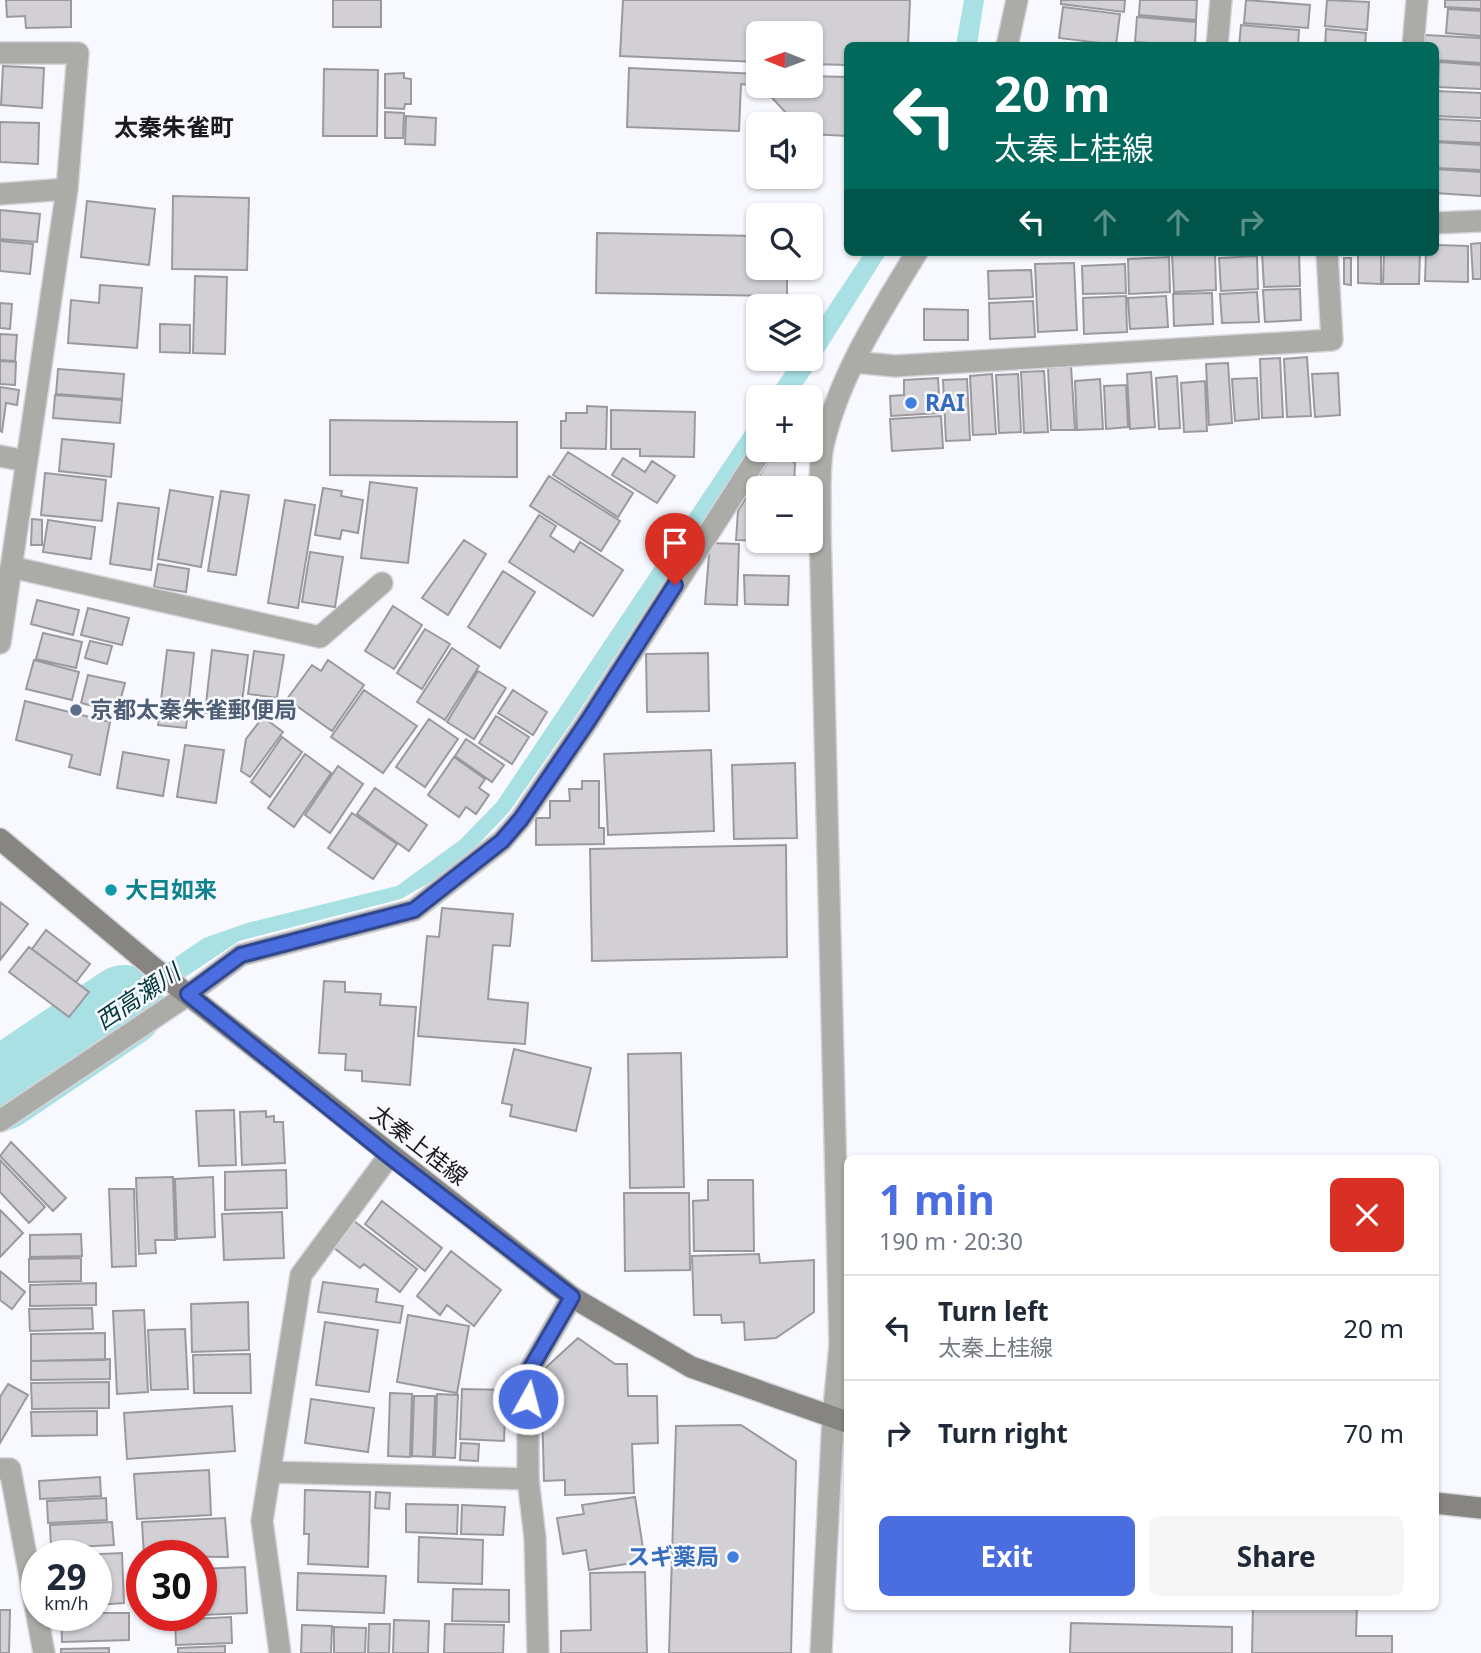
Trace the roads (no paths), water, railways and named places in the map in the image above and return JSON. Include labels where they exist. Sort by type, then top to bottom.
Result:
[{"type":"main road","name":"太秦上桂線","points":[[0,839],[154,968],[389,1156],[572,1297],[691,1367],[840,1420]]},
{"type":"main road","points":[[1439,1503],[1481,1508]]},
{"type":"street","points":[[1008,42],[1017,0]]},
{"type":"street","points":[[1217,42],[1221,0]]},
{"type":"street","points":[[1413,42],[1417,0]]},
{"type":"street","points":[[0,53],[78,52],[67,189],[0,643]]},
{"type":"street","points":[[0,194],[67,189]]},
{"type":"street","points":[[1439,223],[1481,221]]},
{"type":"street","points":[[823,430],[854,362],[915,256]]},
{"type":"street","points":[[854,362],[895,366],[1332,340],[1326,256]]},
{"type":"street","points":[[0,456],[26,461]]},
{"type":"street","points":[[0,1121],[183,990],[241,955],[414,910],[502,841],[521,819],[588,721],[754,462]]},
{"type":"street","points":[[817,462],[840,1345],[840,1420],[821,1653]]},
{"type":"street","points":[[11,567],[320,637],[382,583]]},
{"type":"street","points":[[280,1653],[262,1521],[301,1275],[389,1156]]},
{"type":"street","points":[[538,1653],[536,1538],[528,1479],[528,1373],[572,1297]]},
{"type":"street","points":[[0,1469],[10,1469],[23,1540]]},
{"type":"street","points":[[270,1472],[528,1479]]},
{"type":"street","points":[[40,1631],[44,1653]]},
{"type":"water","points":[[964,0],[984,0],[977,42],[957,42]]},
{"type":"water","points":[[862,256],[884,256],[823,353],[823,315]]},
{"type":"water","points":[[786,371],[812,371],[802,385],[776,385]]},
{"type":"water","points":[[746,430],[746,456],[572,722],[509,812],[470,853],[436,879],[401,899],[239,941],[35,1078],[24,1060],[204,938],[247,923],[397,886],[460,840],[497,802]]},
{"type":"waterway","name":"西高瀬川","points":[[0,1090],[124,1006]]},
{"type":"place","name":"RAI","points":[[911,403]]},
{"type":"place","name":"京都太秦朱雀郵便局","points":[[76,710]]},
{"type":"place","name":"大日如来","points":[[111,890]]},
{"type":"place","name":"スギ薬局","points":[[733,1557]]},
{"type":"district","name":"太秦朱雀町","points":[[174,128]]}]
